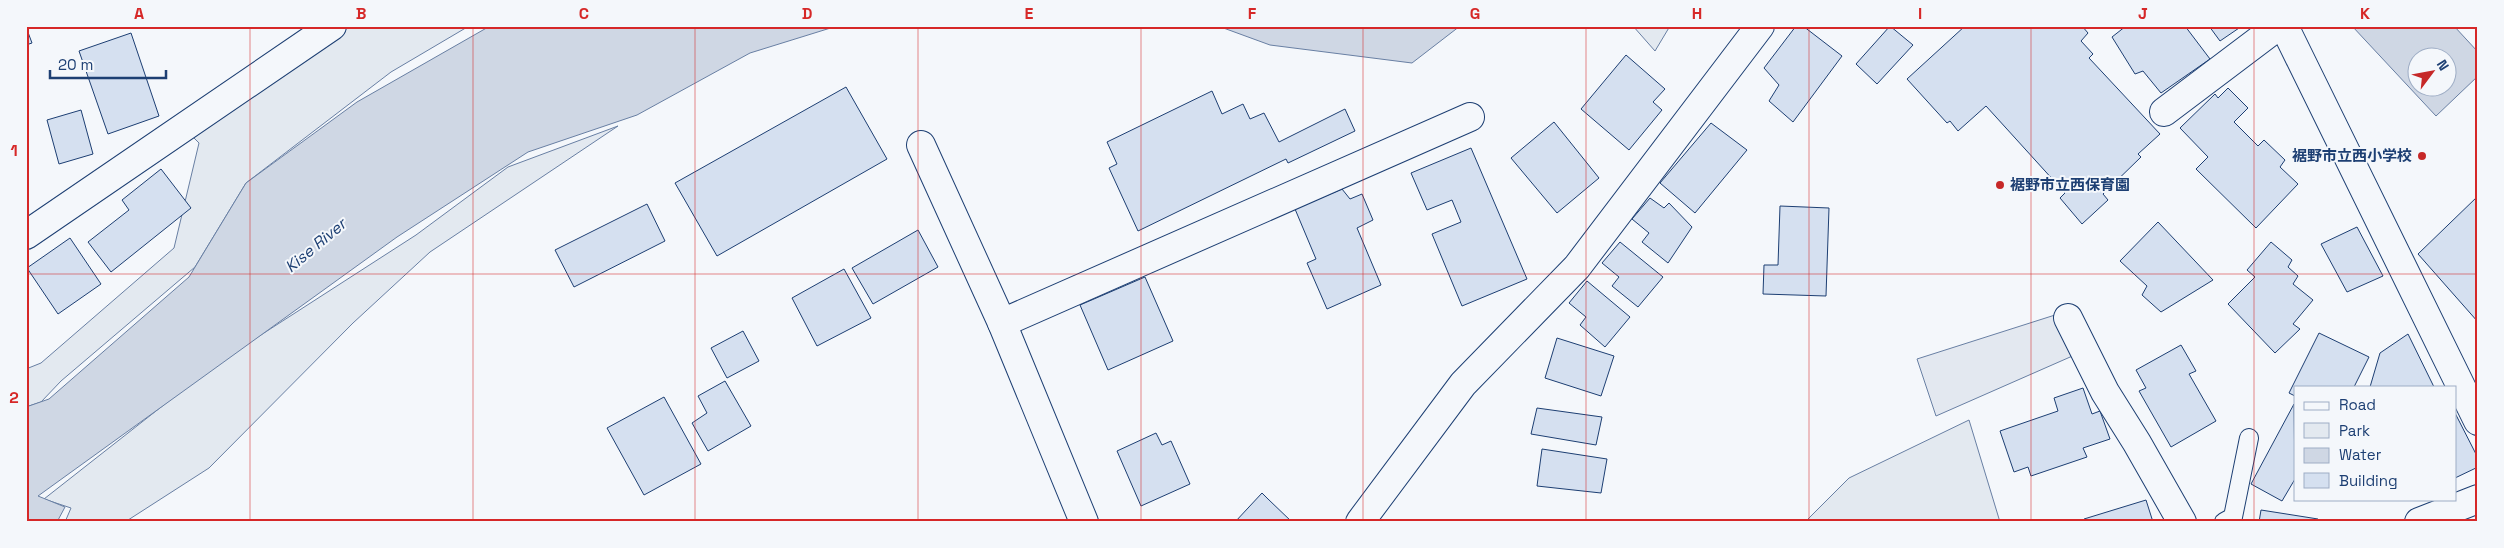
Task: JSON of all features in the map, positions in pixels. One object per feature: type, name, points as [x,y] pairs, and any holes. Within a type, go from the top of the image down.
[{"type":"street","points":[[26,235],[332,26]]},
{"type":"street","points":[[1360,522],[1463,384],[1577,267],[1760,26]]},
{"type":"street","points":[[2164,112],[2278,26]]},
{"type":"street","points":[[2284,26],[2478,421]]},
{"type":"street","points":[[1002,323],[1470,117]]},
{"type":"street","points":[[921,145],[1002,323],[1084,522]]},
{"type":"street","points":[[2068,318],[2105,392],[2138,443],[2182,522]]},
{"type":"street","points":[[2419,522],[2478,499]]},
{"type":"lane","points":[[2224,522],[2234,516],[2249,438]]},
{"type":"green space","points":[[350,26],[469,26],[391,72],[246,183],[195,267],[61,381],[41,402],[26,407],[26,369],[41,363],[174,248],[199,143],[191,135],[284,59]]},
{"type":"green space","points":[[1633,26],[1670,26],[1655,51]]},
{"type":"green space","points":[[618,126],[430,252],[353,323],[209,468],[125,522],[65,522],[71,508],[44,499],[184,389],[250,342],[416,235],[508,167]]},
{"type":"green space","points":[[1969,420],[2000,522],[1805,522],[1849,478]]},
{"type":"shaded area","points":[[2055,315],[2077,354],[1936,416],[1917,359]]},
{"type":"water","name":"Kise River","points":[[490,26],[837,26],[750,53],[637,115],[528,152],[397,237],[38,496],[65,507],[57,522],[26,522],[26,407],[49,399],[189,277],[246,183],[357,102]]},
{"type":"water","points":[[1218,26],[1460,26],[1412,63],[1270,45]]},
{"type":"water","points":[[2352,26],[2454,26],[2478,52],[2478,76],[2456,97],[2456,48],[2406,48],[2406,84]]},
{"type":"water","points":[[2419,98],[2455,98],[2436,116]]},
{"type":"building","points":[[1796,26],[1803,26],[1842,56],[1793,122],[1769,101],[1779,85],[1764,68]]},
{"type":"building","points":[[1890,26],[1913,45],[1877,84],[1856,64]]},
{"type":"building","name":"裾野市立西保育園","points":[[1965,26],[2082,26],[2088,33],[2081,41],[2093,54],[2089,58],[2160,134],[2138,154],[2141,157],[2103,194],[2108,200],[2082,224],[2060,198],[2065,193],[1986,106],[1958,131],[1950,121],[1947,123],[1907,79]]},
{"type":"building","points":[[2126,26],[2185,26],[2210,59],[2161,93],[2143,71],[2135,74],[2112,37]]},
{"type":"building","points":[[2209,26],[2242,26],[2220,41]]},
{"type":"building","points":[[26,27],[32,43],[26,45]]},
{"type":"building","points":[[131,33],[159,116],[108,134],[79,51]]},
{"type":"building","points":[[1626,55],[1665,89],[1653,102],[1662,110],[1629,150],[1581,109]]},
{"type":"building","points":[[846,87],[887,159],[717,256],[675,183]]},
{"type":"building","points":[[2228,88],[2248,108],[2234,122],[2258,146],[2264,140],[2285,160],[2280,167],[2298,184],[2256,228],[2196,169],[2208,157],[2180,128],[2215,94],[2218,98]]},
{"type":"building","points":[[1212,91],[1222,114],[1243,104],[1250,119],[1264,113],[1279,142],[1345,109],[1355,131],[1288,163],[1286,159],[1138,231],[1109,168],[1117,164],[1107,142]]},
{"type":"building","points":[[81,110],[93,154],[59,164],[47,120]]},
{"type":"building","points":[[1554,122],[1599,178],[1557,213],[1511,158]]},
{"type":"building","points":[[1711,123],[1747,150],[1695,213],[1660,183]]},
{"type":"building","points":[[1471,148],[1527,279],[1462,306],[1432,234],[1461,222],[1452,200],[1427,210],[1411,173]]},
{"type":"building","points":[[161,169],[191,208],[111,272],[88,242],[129,210],[122,200]]},
{"type":"building","points":[[1342,189],[1350,199],[1362,194],[1373,220],[1357,228],[1381,285],[1327,309],[1307,263],[1316,259],[1295,209]]},
{"type":"building","points":[[2478,196],[2478,322],[2418,254]]},
{"type":"building","points":[[1650,198],[1664,208],[1669,203],[1692,227],[1668,263],[1642,242],[1649,233],[1632,219]]},
{"type":"building","points":[[647,204],[665,241],[574,287],[555,250]]},
{"type":"building","points":[[1780,206],[1829,208],[1826,296],[1763,294],[1764,265],[1778,265]]},
{"type":"building","points":[[2158,222],[2213,280],[2161,312],[2142,295],[2147,286],[2120,261]]},
{"type":"building","points":[[2357,227],[2383,276],[2347,292],[2321,244]]},
{"type":"building","points":[[918,230],[938,267],[873,304],[852,268]]},
{"type":"building","points":[[70,238],[101,284],[58,314],[27,268]]},
{"type":"building","points":[[1620,242],[1663,277],[1638,307],[1612,286],[1619,277],[1602,263]]},
{"type":"building","points":[[2271,242],[2292,260],[2288,267],[2298,276],[2293,284],[2313,300],[2293,324],[2300,329],[2275,353],[2228,304],[2255,277],[2247,270]]},
{"type":"building","points":[[844,269],[871,318],[817,346],[792,298]]},
{"type":"building","points":[[1145,277],[1173,341],[1108,370],[1080,305]]},
{"type":"building","points":[[1587,281],[1630,317],[1605,347],[1580,325],[1586,317],[1569,303]]},
{"type":"building","points":[[743,331],[759,361],[727,378],[711,348]]},
{"type":"building","points":[[2319,333],[2369,357],[2354,386],[2294,386],[2294,396],[2289,393]]},
{"type":"building","points":[[2408,334],[2434,386],[2370,386],[2380,353]]},
{"type":"building","points":[[1557,338],[1614,356],[1601,396],[1545,378]]},
{"type":"building","points":[[2181,345],[2196,371],[2189,374],[2216,421],[2171,447],[2139,391],[2146,388],[2136,370]]},
{"type":"building","points":[[725,381],[751,426],[708,451],[692,423],[707,413],[698,396]]},
{"type":"building","points":[[2083,388],[2092,414],[2100,411],[2110,439],[2083,448],[2087,457],[2031,476],[2028,467],[2014,472],[2000,431],[2058,411],[2054,398]]},
{"type":"building","points":[[664,397],[701,464],[644,495],[607,428]]},
{"type":"building","points":[[2294,404],[2294,481],[2282,501],[2251,484]]},
{"type":"building","points":[[1537,408],[1602,417],[1596,445],[1531,434]]},
{"type":"building","points":[[2456,415],[2478,458],[2478,467],[2456,478]]},
{"type":"building","points":[[1156,433],[1162,445],[1171,441],[1190,484],[1141,506],[1117,451]]},
{"type":"building","points":[[1542,449],[1607,459],[1601,493],[1537,486]]},
{"type":"building","points":[[1262,493],[1268,499],[1292,522],[1235,522]]},
{"type":"building","points":[[2146,500],[2153,522],[2085,522],[2084,519]]},
{"type":"building","points":[[2261,510],[2318,519],[2317,522],[2259,522]]},
{"type":"place","name":"裾野市立西小学校","points":[[2422,156]]},
{"type":"place","name":"裾野市立西保育園","points":[[2000,185]]}]
